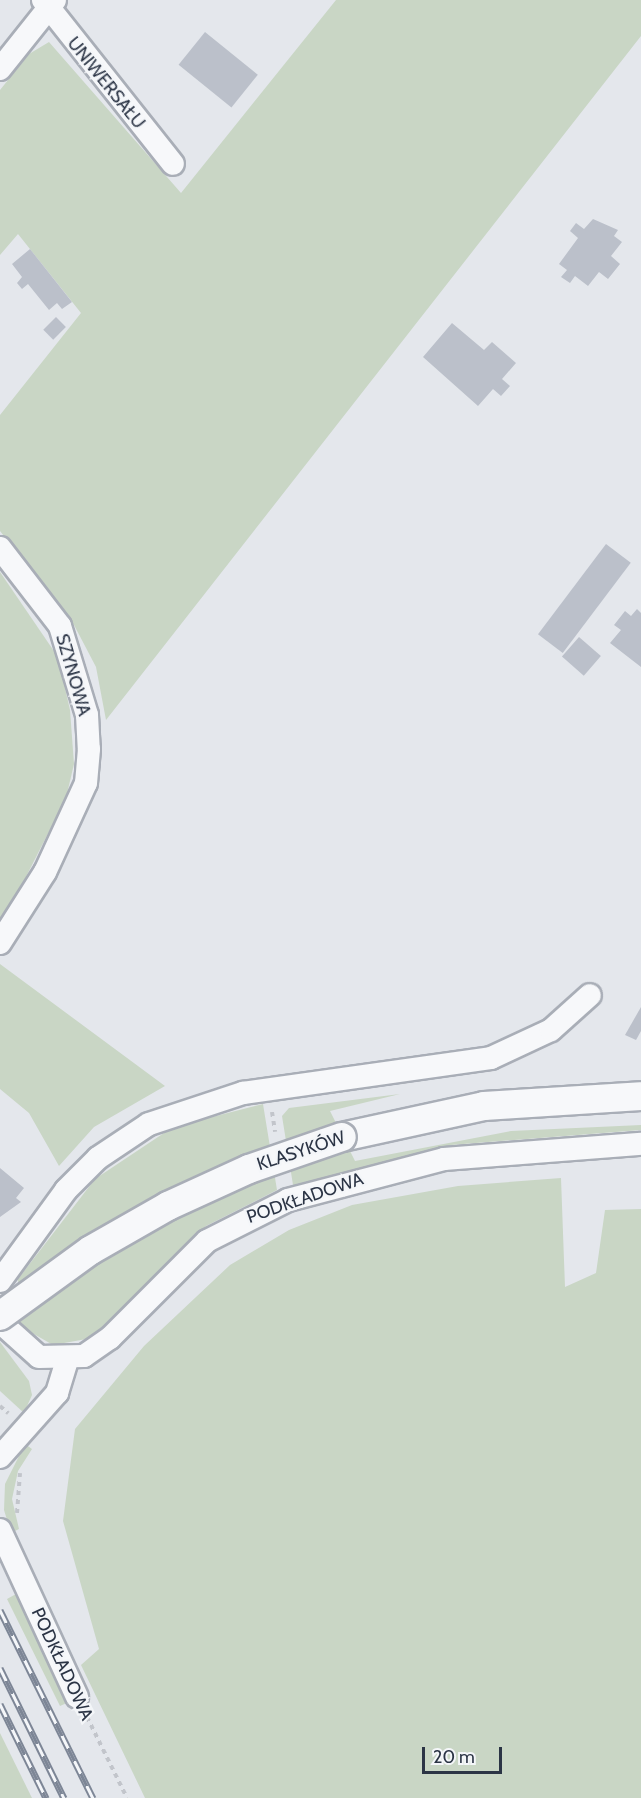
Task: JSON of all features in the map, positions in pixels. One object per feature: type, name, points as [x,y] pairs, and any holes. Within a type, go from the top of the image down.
[{"type":"street","points":[[0,69],[48,3]]},
{"type":"street","name":"UNIWERSAŁU","points":[[48,3],[173,164]]},
{"type":"street","name":"SZYNOWA","points":[[0,548],[60,626],[87,715],[88,749],[81,793],[45,872],[0,943]]},
{"type":"street","points":[[0,1281],[66,1190],[98,1158],[149,1124],[243,1093],[491,1058],[551,1030],[590,995]]},
{"type":"street","name":"KLASYKÓW","points":[[0,1316],[82,1256],[168,1206],[249,1169],[342,1137],[484,1106],[641,1096]]},
{"type":"street","name":"PODKŁADOWA","points":[[67,1360],[104,1344],[207,1241],[288,1200],[444,1159],[641,1144]]},
{"type":"street","points":[[0,1322],[25,1349],[67,1360],[57,1393],[0,1457]]},
{"type":"street","name":"PODKŁADOWA","points":[[9,1525],[77,1697]]},
{"type":"path","points":[[9,1525],[15,1490],[24,1465]]},
{"type":"path","name":"PODKŁADOWA","points":[[77,1697],[127,1798]]},
{"type":"green space","points":[[336,0],[641,0],[641,36],[106,720],[96,667],[74,625],[0,531],[0,415],[81,313],[18,234],[0,255],[0,90],[29,54],[49,42],[181,193]]},
{"type":"green space","points":[[0,572],[58,657],[70,710],[74,764],[66,798],[0,928]]},
{"type":"green space","points":[[0,964],[165,1086],[94,1127],[59,1166],[29,1113],[0,1089]]},
{"type":"green space","points":[[400,1094],[330,1111],[355,1161],[511,1131],[641,1125],[641,1130],[451,1145],[293,1185],[282,1116],[289,1108]]},
{"type":"green space","points":[[263,1104],[277,1190],[206,1226],[92,1338],[53,1345],[20,1326],[18,1279],[95,1179],[173,1127]]},
{"type":"green space","points":[[561,1178],[565,1287],[596,1273],[605,1210],[641,1209],[641,1798],[145,1798],[81,1665],[99,1649],[63,1521],[75,1429],[144,1346],[230,1265],[289,1230],[352,1205],[458,1186]]},
{"type":"green space","points":[[0,1342],[29,1381],[32,1395],[24,1413],[0,1391]]},
{"type":"green space","points":[[25,1444],[32,1449],[18,1471],[12,1499],[19,1529],[11,1533],[4,1510],[5,1484]]},
{"type":"green space","points":[[0,1551],[69,1702],[60,1706],[7,1599],[16,1594]]},
{"type":"green space","points":[[0,1733],[32,1798],[0,1798]]},
{"type":"building","points":[[205,32],[258,75],[231,107],[179,65]]},
{"type":"building","points":[[593,219],[618,230],[614,236],[622,242],[611,256],[620,264],[608,279],[599,272],[588,286],[575,276],[570,283],[561,277],[567,270],[559,264],[578,238],[570,231],[576,223],[584,229]]},
{"type":"building","points":[[30,249],[72,302],[62,309],[57,303],[49,310],[28,284],[22,289],[17,283],[22,277],[12,264]]},
{"type":"building","points":[[56,317],[66,327],[53,340],[43,330]]},
{"type":"building","points":[[452,323],[484,350],[492,342],[516,363],[502,379],[510,386],[501,396],[493,389],[478,406],[423,357]]},
{"type":"building","points":[[606,544],[631,563],[563,653],[538,634]]},
{"type":"building","points":[[637,609],[641,613],[641,667],[610,643],[621,630],[614,625],[625,611],[631,616]]},
{"type":"building","points":[[579,637],[601,656],[584,676],[562,657]]},
{"type":"building","points":[[641,1007],[641,1031],[636,1040],[625,1035]]},
{"type":"building","points":[[0,1168],[24,1188],[16,1198],[21,1202],[0,1217]]},
{"type":"railway","points":[[0,1610],[93,1798]]},
{"type":"railway","points":[[0,1668],[64,1798]]},
{"type":"railway","points":[[0,1704],[46,1798]]}]
